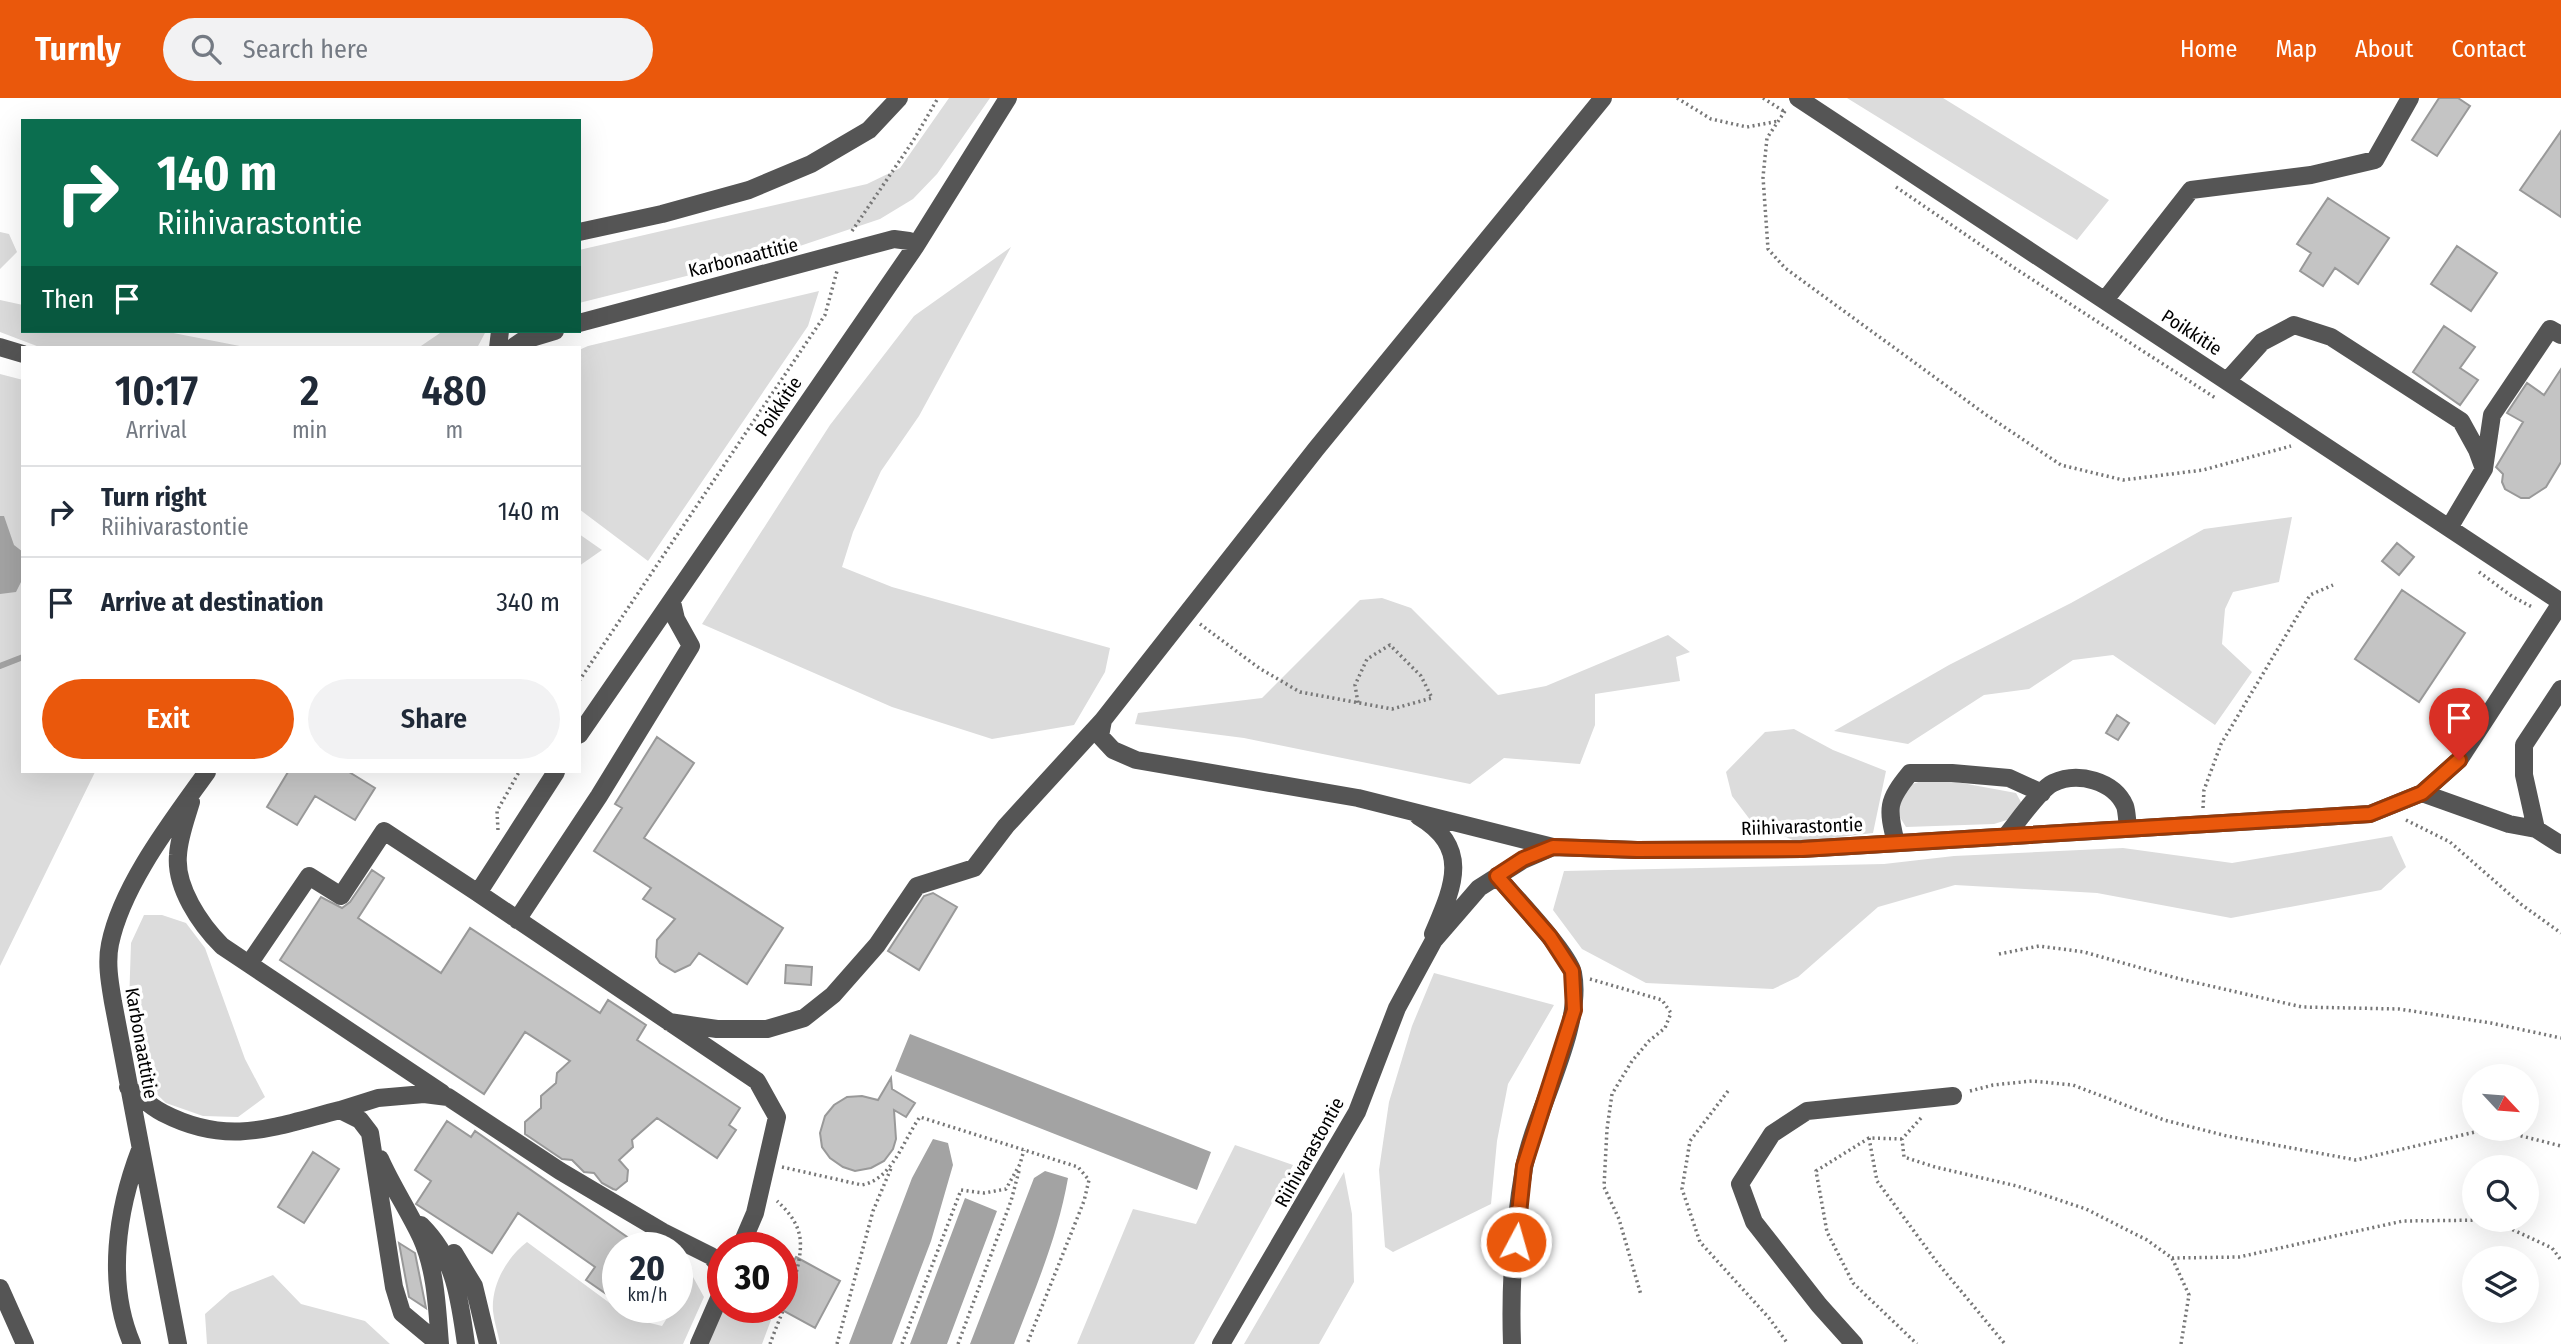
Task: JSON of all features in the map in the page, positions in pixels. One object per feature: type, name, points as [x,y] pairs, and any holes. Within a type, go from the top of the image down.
[{"type":"street","points":[[581,232],[662,214],[749,190],[811,164],[869,130],[899,98]]},
{"type":"street","name":"Poikkitie","points":[[581,732],[915,247],[1009,98]]},
{"type":"street","points":[[669,1022],[717,1029],[767,1028],[804,1018],[833,995],[877,945],[918,886],[974,868],[1006,826],[1103,720],[1324,439],[1602,98]]},
{"type":"street","points":[[2105,300],[2191,190],[2311,175],[2375,160],[2410,98]]},
{"type":"street","name":"Poikkitie","points":[[1793,102],[2105,300],[2561,603]]},
{"type":"street","name":"Karbonaattitie","points":[[581,322],[894,239],[909,241],[915,247]]},
{"type":"street","points":[[2227,381],[2262,342],[2294,325],[2331,337],[2461,421],[2484,469]]},
{"type":"street","points":[[2449,528],[2484,469],[2492,415],[2550,329],[2561,335]]},
{"type":"street","points":[[515,346],[548,333]]},
{"type":"street","points":[[0,347],[21,353]]},
{"type":"street","points":[[517,920],[599,796],[691,646],[676,619],[671,603]]},
{"type":"street","name":"Riihivarastontie","points":[[1221,1344],[1357,1112],[1397,1007],[1434,940],[1479,888],[1523,859],[1553,847],[1637,850],[1802,849],[2370,814],[2422,793],[2459,760],[2561,603]]},
{"type":"street","points":[[2536,829],[2524,775],[2524,745],[2561,689]]},
{"type":"street","points":[[1103,720],[1100,737],[1113,750],[1136,760],[1358,797],[1553,847]]},
{"type":"street","name":"Karbonaattitie","points":[[178,1344],[111,992],[109,946],[121,906],[164,834],[205,773]]},
{"type":"street","points":[[478,893],[555,773]]},
{"type":"street","points":[[1895,843],[1890,803],[1910,773],[1952,773],[2009,778],[2042,793]]},
{"type":"street","points":[[2006,836],[2052,783],[2070,778],[2089,778],[2113,790],[2125,807],[2128,828]]},
{"type":"street","points":[[194,790],[177,857],[184,888],[193,910],[207,931],[222,946],[448,1097],[595,1191],[663,1233],[707,1254]]},
{"type":"street","points":[[2422,793],[2509,824],[2536,829],[2561,845]]},
{"type":"street","points":[[1405,809],[1431,823],[1450,844],[1454,873],[1442,914],[1420,966]]},
{"type":"street","points":[[249,964],[309,876],[341,897],[384,831],[757,1081],[778,1117],[755,1213],[747,1232]]},
{"type":"street","points":[[1497,876],[1550,937],[1572,971],[1574,1010],[1524,1166],[1510,1293],[1512,1344]]},
{"type":"street","points":[[128,1087],[160,1112],[191,1125],[237,1133],[265,1129],[378,1098],[424,1094],[448,1097]]},
{"type":"street","points":[[1854,1344],[1819,1305],[1754,1222],[1740,1184],[1772,1134],[1807,1111],[1953,1096]]},
{"type":"street","points":[[340,1110],[360,1120],[370,1133],[388,1178],[421,1238],[433,1272],[439,1344]]},
{"type":"street","points":[[370,1133],[394,1287],[402,1313],[439,1344]]},
{"type":"street","points":[[132,1344],[125,1329],[116,1290],[120,1228],[128,1179],[140,1148]]},
{"type":"street","points":[[404,1207],[453,1251],[474,1286],[488,1344]]},
{"type":"street","points":[[430,1233],[449,1261],[458,1289],[466,1344]]},
{"type":"street","points":[[0,1288],[25,1344]]},
{"type":"street","points":[[699,1344],[708,1323]]},
{"type":"path","points":[[581,678],[825,315],[831,286],[855,225],[913,141],[938,98]]},
{"type":"path","points":[[1677,98],[1711,119],[1747,127],[1779,121]]},
{"type":"path","points":[[1793,102],[1768,138],[1763,177],[1768,249],[1796,276],[1985,414],[2060,465],[2123,480],[2203,470],[2317,440]]},
{"type":"path","points":[[2202,824],[2204,790],[2221,744],[2310,595],[2333,585]]},
{"type":"path","points":[[1187,614],[1259,668],[1300,692],[1358,703],[1392,709],[1432,698],[1420,676],[1390,645],[1367,659],[1355,685],[1358,703]]},
{"type":"path","points":[[512,840],[497,829],[497,811],[518,773]]},
{"type":"path","points":[[2404,819],[2450,842],[2522,905],[2561,933]]},
{"type":"path","points":[[1999,954],[2039,946],[2084,952],[2180,979],[2302,1007],[2399,1009],[2491,1023],[2561,1038]]},
{"type":"path","points":[[1572,971],[1597,982],[1662,1000],[1671,1013],[1665,1028],[1649,1041],[1632,1061],[1612,1094],[1607,1129],[1604,1187],[1619,1219],[1641,1295]]},
{"type":"path","points":[[1953,1096],[1993,1084],[2032,1081],[2073,1085],[2164,1120],[2227,1136],[2356,1160],[2462,1135]]},
{"type":"path","points":[[1728,1091],[1690,1141],[1682,1189],[1700,1241],[1769,1318],[1788,1344]]},
{"type":"path","points":[[1927,1114],[1918,1120],[1902,1139],[1904,1157],[1935,1167],[2017,1185],[2085,1209],[2147,1240],[2172,1258],[2189,1295],[2181,1344]]},
{"type":"path","points":[[837,1344],[873,1211],[909,1132],[920,1117],[1078,1167],[1089,1180],[1084,1201],[1027,1344]]},
{"type":"path","points":[[1902,1139],[1869,1138],[1816,1171],[1827,1232],[1853,1283],[1917,1344]]},
{"type":"path","points":[[1869,1138],[1877,1181],[1936,1261],[2005,1344]]},
{"type":"path","points":[[2539,1140],[2561,1146]]},
{"type":"path","points":[[958,1344],[1012,1201],[1024,1149]]},
{"type":"path","points":[[766,1164],[862,1185],[874,1183],[895,1161]]},
{"type":"path","points":[[902,1344],[961,1190],[984,1193],[1006,1189],[1020,1164]]},
{"type":"path","points":[[761,1185],[791,1214],[800,1237],[798,1263],[770,1344]]},
{"type":"path","points":[[2172,1258],[2239,1257],[2403,1221],[2492,1220],[2552,1248],[2561,1260]]},
{"type":"shaded area","points":[[949,98],[990,98],[937,174],[913,199],[880,219],[782,252],[581,302],[581,250],[867,184],[900,168]]},
{"type":"shaded area","points":[[1847,98],[1943,98],[2109,200],[2077,240]]},
{"type":"shaded area","points":[[0,232],[9,234],[17,252],[0,269]]},
{"type":"shaded area","points":[[1011,247],[919,416],[881,471],[853,532],[842,567],[892,587],[1110,648],[1105,672],[1074,725],[992,739],[892,707],[702,624],[830,425],[914,316]]},
{"type":"shaded area","points":[[819,291],[808,326],[648,561],[581,511],[581,349]]},
{"type":"shaded area","points":[[0,300],[21,305],[21,333],[173,333],[240,346],[37,346],[0,332]]},
{"type":"shaded area","points":[[440,333],[485,333],[478,346],[421,346]]},
{"type":"shaded area","points":[[0,374],[21,379],[21,773],[95,773],[0,966]]},
{"type":"shaded area","points":[[0,516],[4,516],[14,545],[21,550],[21,582],[16,592],[0,594]]},
{"type":"shaded area","points":[[2292,517],[2279,582],[2233,592],[2225,609],[2222,644],[2252,672],[2215,725],[2113,655],[2073,660],[2029,689],[1984,695],[1908,744],[1834,731],[1949,665],[2071,603],[2204,529]]},
{"type":"shaded area","points":[[581,535],[602,550],[581,565]]},
{"type":"shaded area","points":[[1382,598],[1411,608],[1498,695],[1546,686],[1668,635],[1690,652],[1676,657],[1680,681],[1595,694],[1595,725],[1580,764],[1504,758],[1470,784],[1244,738],[1135,724],[1138,713],[1262,698],[1360,600]]},
{"type":"shaded area","points":[[1794,729],[1833,750],[1886,771],[1873,833],[1797,842],[1751,821],[1732,796],[1726,772],[1765,732]]},
{"type":"shaded area","points":[[1925,780],[1951,781],[2016,793],[2021,802],[2010,819],[1994,824],[1906,827],[1896,811],[1909,785]]},
{"type":"shaded area","points":[[2392,836],[2406,867],[2381,890],[2231,918],[2097,893],[1955,885],[1878,907],[1798,977],[1773,989],[1646,983],[1582,949],[1553,910],[1564,871],[1884,864],[1954,856],[2123,848],[2232,863]]},
{"type":"shaded area","points":[[144,915],[162,915],[186,923],[205,948],[245,1059],[265,1097],[238,1117],[203,1116],[166,1103],[142,1080],[129,1003],[131,943]]},
{"type":"shaded area","points":[[1434,973],[1554,1005],[1508,1084],[1497,1141],[1491,1204],[1393,1252],[1385,1247],[1379,1170],[1389,1102],[1412,1026]]},
{"type":"shaded area","points":[[910,1034],[1211,1152],[1197,1190],[895,1071]]},
{"type":"shaded area","points":[[933,1139],[948,1143],[953,1165],[931,1241],[892,1344],[849,1344],[912,1178]]},
{"type":"shaded area","points":[[1235,1145],[1293,1165],[1194,1344],[1077,1344],[1133,1209],[1196,1224]]},
{"type":"shaded area","points":[[1045,1171],[1068,1178],[1052,1242],[1014,1344],[970,1344],[1034,1178]]},
{"type":"shaded area","points":[[1344,1172],[1352,1214],[1354,1282],[1319,1344],[1244,1344]]},
{"type":"shaded area","points":[[965,1198],[997,1211],[947,1344],[910,1344]]},
{"type":"shaded area","points":[[527,1242],[602,1297],[602,1323],[650,1323],[662,1326],[664,1323],[692,1323],[683,1344],[500,1344],[493,1311],[495,1291],[502,1272]]},
{"type":"shaded area","points":[[273,1275],[301,1304],[365,1321],[390,1344],[207,1344],[205,1314],[230,1292]]},
{"type":"shaded area","points":[[693,1277],[704,1297],[693,1322]]},
{"type":"shaded area","points":[[717,1323],[770,1323],[762,1344],[708,1344]]},
{"type":"building","points":[[2439,98],[2458,98],[2470,106],[2437,156],[2412,140]]},
{"type":"building","points":[[2561,131],[2561,217],[2520,190]]},
{"type":"building","points":[[2328,198],[2389,238],[2358,284],[2335,268],[2323,286],[2300,271],[2311,253],[2297,244]]},
{"type":"building","points":[[2457,246],[2497,273],[2471,311],[2431,284]]},
{"type":"building","points":[[2444,326],[2475,347],[2460,368],[2478,380],[2460,405],[2413,372]]},
{"type":"building","points":[[2561,369],[2561,462],[2546,487],[2529,498],[2521,498],[2505,489],[2503,474],[2496,467],[2523,422],[2507,413],[2527,383],[2544,395]]},
{"type":"building","points":[[2397,543],[2414,557],[2399,575],[2382,561]]},
{"type":"building","points":[[2402,590],[2465,633],[2419,702],[2355,659]]},
{"type":"building","points":[[2117,715],[2129,723],[2118,740],[2106,733]]},
{"type":"building","points":[[657,737],[694,763],[644,838],[783,928],[747,984],[699,953],[690,965],[675,972],[660,963],[656,957],[657,940],[675,919],[643,899],[651,888],[594,851],[622,808],[615,804]]},
{"type":"building","points":[[287,773],[351,773],[375,788],[355,820],[315,796],[297,825],[267,807]]},
{"type":"building","points":[[372,870],[384,878],[358,918],[441,973],[470,928],[600,1013],[608,1000],[646,1025],[637,1040],[740,1108],[729,1125],[736,1130],[717,1158],[657,1118],[632,1140],[633,1147],[619,1160],[628,1170],[627,1181],[616,1190],[613,1189],[602,1183],[594,1173],[584,1172],[572,1160],[562,1159],[525,1134],[525,1122],[541,1108],[541,1096],[556,1083],[557,1073],[570,1061],[525,1032],[484,1094],[280,960],[321,897],[342,908],[350,902]]},
{"type":"building","points":[[933,893],[957,907],[919,970],[888,951],[924,896]]},
{"type":"building","points":[[786,965],[812,967],[811,985],[785,983]]},
{"type":"building","points":[[891,1078],[892,1089],[915,1103],[906,1117],[894,1110],[896,1139],[893,1149],[884,1161],[871,1168],[855,1171],[843,1167],[830,1158],[822,1147],[820,1133],[825,1116],[834,1105],[847,1097],[862,1096],[878,1100]]},
{"type":"building","points":[[447,1121],[471,1137],[475,1131],[620,1232],[602,1232],[602,1291],[586,1280],[595,1267],[518,1213],[492,1253],[416,1204],[431,1181],[415,1170]]},
{"type":"building","points":[[313,1152],[339,1169],[304,1223],[278,1207]]},
{"type":"building","points":[[399,1243],[415,1253],[426,1308],[409,1297]]},
{"type":"building","points":[[798,1258],[840,1281],[815,1328],[798,1319]]},
{"type":"waterway","points":[[0,666],[21,658]]},
{"type":"route","points":[[1516,1242],[1524,1166],[1574,1010],[1572,971],[1550,937],[1497,876],[1523,859],[1553,847],[1637,850],[1802,849],[2370,814],[2422,793],[2459,760]]}]
